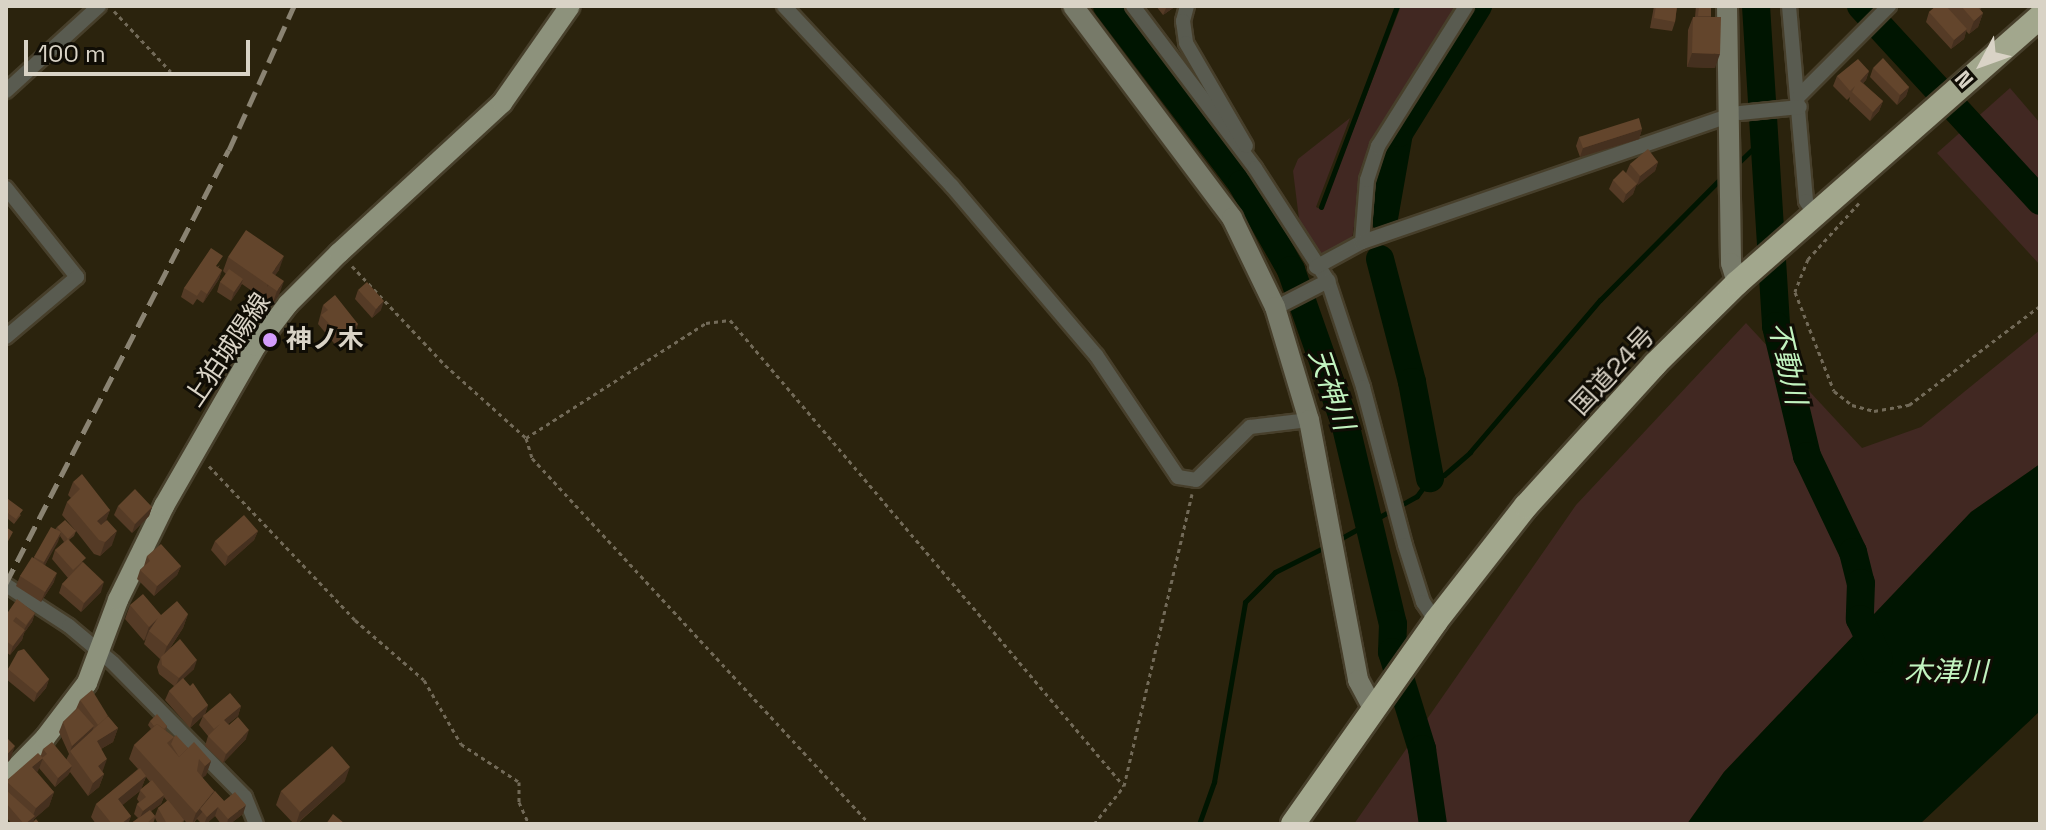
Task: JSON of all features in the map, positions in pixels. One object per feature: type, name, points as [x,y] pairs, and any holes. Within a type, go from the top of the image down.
[{"type":"highway","name":"国道24号","points":[[1293,824],[1436,621],[1526,506],[1741,280],[2040,17]]},
{"type":"main road","name":"上狛城陽線","points":[[6,778],[45,738],[87,683],[118,600],[193,451],[256,346],[339,253],[502,103],[570,6]]},
{"type":"street","points":[[6,91],[99,6]]},
{"type":"street","points":[[784,6],[952,186],[1096,355],[1178,477],[1196,480],[1250,427],[1309,420]]},
{"type":"street","points":[[1073,6],[1232,218],[1279,306],[1309,420],[1358,680],[1373,708]]},
{"type":"street","points":[[1133,6],[1255,168]]},
{"type":"street","points":[[1187,6],[1186,43],[1255,168],[1325,283],[1363,387],[1423,602],[1436,621]]},
{"type":"street","points":[[1362,242],[1367,180],[1378,146],[1466,6]]},
{"type":"street","points":[[1727,6],[1735,114],[1731,263],[1741,280]]},
{"type":"street","points":[[1789,6],[1808,221]]},
{"type":"street","points":[[1316,267],[1362,242],[1735,114],[1796,103],[1888,6]]},
{"type":"street","points":[[6,188],[77,277],[6,337]]},
{"type":"street","points":[[1279,306],[1325,283]]},
{"type":"street","points":[[6,585],[100,652],[245,797],[256,824]]},
{"type":"path","points":[[109,6],[171,72]]},
{"type":"path","points":[[1867,192],[1808,259],[1795,292],[1834,391],[1852,405],[1874,411],[1909,405],[2040,306]]},
{"type":"path","points":[[339,253],[445,365],[526,438],[532,458],[870,824]]},
{"type":"path","points":[[526,438],[706,323],[730,320],[1124,786]]},
{"type":"path","points":[[193,451],[355,620],[424,680],[461,744],[519,782],[519,802],[529,824]]},
{"type":"path","points":[[1094,824],[1124,786],[1196,480]]},
{"type":"shaded area","points":[[1401,6],[1458,6],[1377,130],[1363,169],[1352,239],[1322,254],[1314,251],[1300,227],[1293,171],[1298,159],[1350,118],[1316,207],[1322,210]]},
{"type":"shaded area","points":[[2010,88],[2040,123],[2040,265],[1937,153]]},
{"type":"shaded area","points":[[1746,323],[1862,448],[1921,427],[2040,330],[2040,464],[1971,512],[1724,772],[1687,824],[1354,824],[1576,505]]},
{"type":"water","name":"木津川","points":[[2040,464],[2040,711],[1920,824],[1687,824],[1724,772],[1971,512]]},
{"type":"building","points":[[1656,6],[1677,6],[1675,22],[1654,18]]},
{"type":"building","points":[[1699,6],[1711,6],[1711,16],[1698,16]]},
{"type":"building","points":[[1936,6],[1946,6],[1967,29],[1954,40],[1929,12]]},
{"type":"building","points":[[1961,6],[1977,6],[1983,13],[1974,21]]},
{"type":"building","points":[[1693,17],[1721,17],[1720,54],[1692,53]]},
{"type":"building","points":[[1883,58],[1909,87],[1900,95],[1873,68]]},
{"type":"building","points":[[1858,59],[1869,71],[1860,81],[1883,101],[1873,112],[1852,92],[1855,86],[1850,91],[1837,76]]},
{"type":"building","points":[[1639,118],[1642,129],[1583,148],[1579,137]]},
{"type":"building","points":[[1648,149],[1658,162],[1640,176],[1630,164]]},
{"type":"building","points":[[1623,170],[1637,184],[1626,194],[1613,180]]},
{"type":"building","points":[[246,230],[284,256],[272,273],[284,281],[277,291],[228,257]]},
{"type":"building","points":[[211,248],[223,256],[216,266],[222,270],[207,294],[201,290],[197,296],[184,288]]},
{"type":"building","points":[[229,269],[243,279],[234,292],[220,282]]},
{"type":"building","points":[[367,282],[384,301],[376,309],[358,290]]},
{"type":"building","points":[[335,295],[358,324],[342,338],[321,315],[328,310],[323,305]]},
{"type":"building","points":[[82,474],[110,510],[97,521],[101,525],[107,520],[117,531],[105,542],[99,540],[67,502],[80,489],[73,482]]},
{"type":"building","points":[[135,489],[152,507],[135,524],[118,506]]},
{"type":"building","points":[[8,499],[23,510],[16,519],[6,508]]},
{"type":"building","points":[[244,515],[258,531],[228,556],[215,541]]},
{"type":"building","points":[[65,520],[76,531],[68,539],[57,527]]},
{"type":"building","points":[[6,527],[13,532],[6,545]]},
{"type":"building","points":[[51,527],[61,532],[44,562],[34,557]]},
{"type":"building","points":[[68,539],[86,558],[73,570],[55,550]]},
{"type":"building","points":[[161,544],[181,566],[157,586],[140,570],[150,561],[147,556]]},
{"type":"building","points":[[32,557],[57,573],[45,592],[20,576]]},
{"type":"building","points":[[83,562],[104,582],[84,603],[62,584]]},
{"type":"building","points":[[143,594],[161,615],[177,601],[188,614],[167,646],[149,631],[158,618],[149,627],[130,605]]},
{"type":"building","points":[[17,599],[35,613],[26,625],[16,617],[13,621],[25,630],[13,646],[6,641],[6,615]]},
{"type":"building","points":[[180,639],[197,660],[179,678],[162,665],[161,657]]},
{"type":"building","points":[[24,649],[49,679],[37,693],[8,669],[18,651]]},
{"type":"building","points":[[183,678],[190,686],[193,683],[208,705],[193,718],[169,691]]},
{"type":"building","points":[[92,690],[108,716],[98,725],[80,700]]},
{"type":"building","points":[[230,693],[241,706],[224,720],[229,725],[238,717],[249,730],[226,754],[208,736],[220,724],[214,729],[203,716]]},
{"type":"building","points":[[78,708],[94,726],[72,746],[63,722]]},
{"type":"building","points":[[157,714],[167,726],[164,729],[150,721]]},
{"type":"building","points":[[108,716],[118,728],[97,741],[107,759],[98,766],[104,774],[93,783],[70,751]]},
{"type":"building","points":[[157,724],[174,737],[167,743],[179,757],[194,742],[211,761],[205,766],[199,759],[197,771],[214,791],[196,813],[134,745]]},
{"type":"building","points":[[176,735],[188,748],[179,757],[171,744]]},
{"type":"building","points":[[6,737],[15,746],[6,756]]},
{"type":"building","points":[[52,742],[72,766],[58,778],[42,758],[47,754],[43,749]]},
{"type":"building","points":[[332,746],[350,767],[300,812],[281,791]]},
{"type":"building","points":[[38,753],[43,758],[32,767],[54,792],[36,808],[6,781]]},
{"type":"building","points":[[140,768],[146,776],[118,799],[131,816],[121,824],[112,824],[96,804]]},
{"type":"building","points":[[152,780],[164,795],[143,811],[137,804],[146,797],[140,790]]},
{"type":"building","points":[[6,790],[35,816],[25,824],[6,803]]},
{"type":"building","points":[[215,791],[224,801],[235,792],[246,805],[228,819],[218,807],[207,817],[200,809]]},
{"type":"building","points":[[168,800],[184,820],[179,824],[167,824],[158,808]]},
{"type":"building","points":[[150,810],[155,816],[146,824],[130,824]]},
{"type":"building","points":[[333,814],[344,823],[344,824],[326,824]]},
{"type":"waterway","name":"天神川","points":[[1107,6],[1242,184],[1291,270],[1345,423],[1393,624],[1392,652],[1422,749],[1433,824]]},
{"type":"waterway","points":[[1321,207],[1397,6]]},
{"type":"waterway","points":[[1384,218],[1399,133],[1478,6]]},
{"type":"waterway","name":"不動川","points":[[1756,6],[1776,326],[1807,456],[1853,552],[1861,583],[1860,619],[1879,659]]},
{"type":"waterway","points":[[1861,6],[2040,201]]},
{"type":"waterway","points":[[1735,166],[1765,137]]},
{"type":"waterway","points":[[1338,540],[1417,496],[1430,478],[1444,475],[1470,452],[1600,300],[1724,175]]},
{"type":"waterway","points":[[1380,259],[1412,382],[1430,478]]},
{"type":"waterway","name":"天神川","points":[[1291,270],[1292,263]]},
{"type":"waterway","points":[[1199,824],[1214,782],[1245,602],[1275,572],[1329,545]]},
{"type":"railway","points":[[6,583],[229,150],[294,6]]},
{"type":"place","name":"神ノ木","points":[[270,340]]}]
